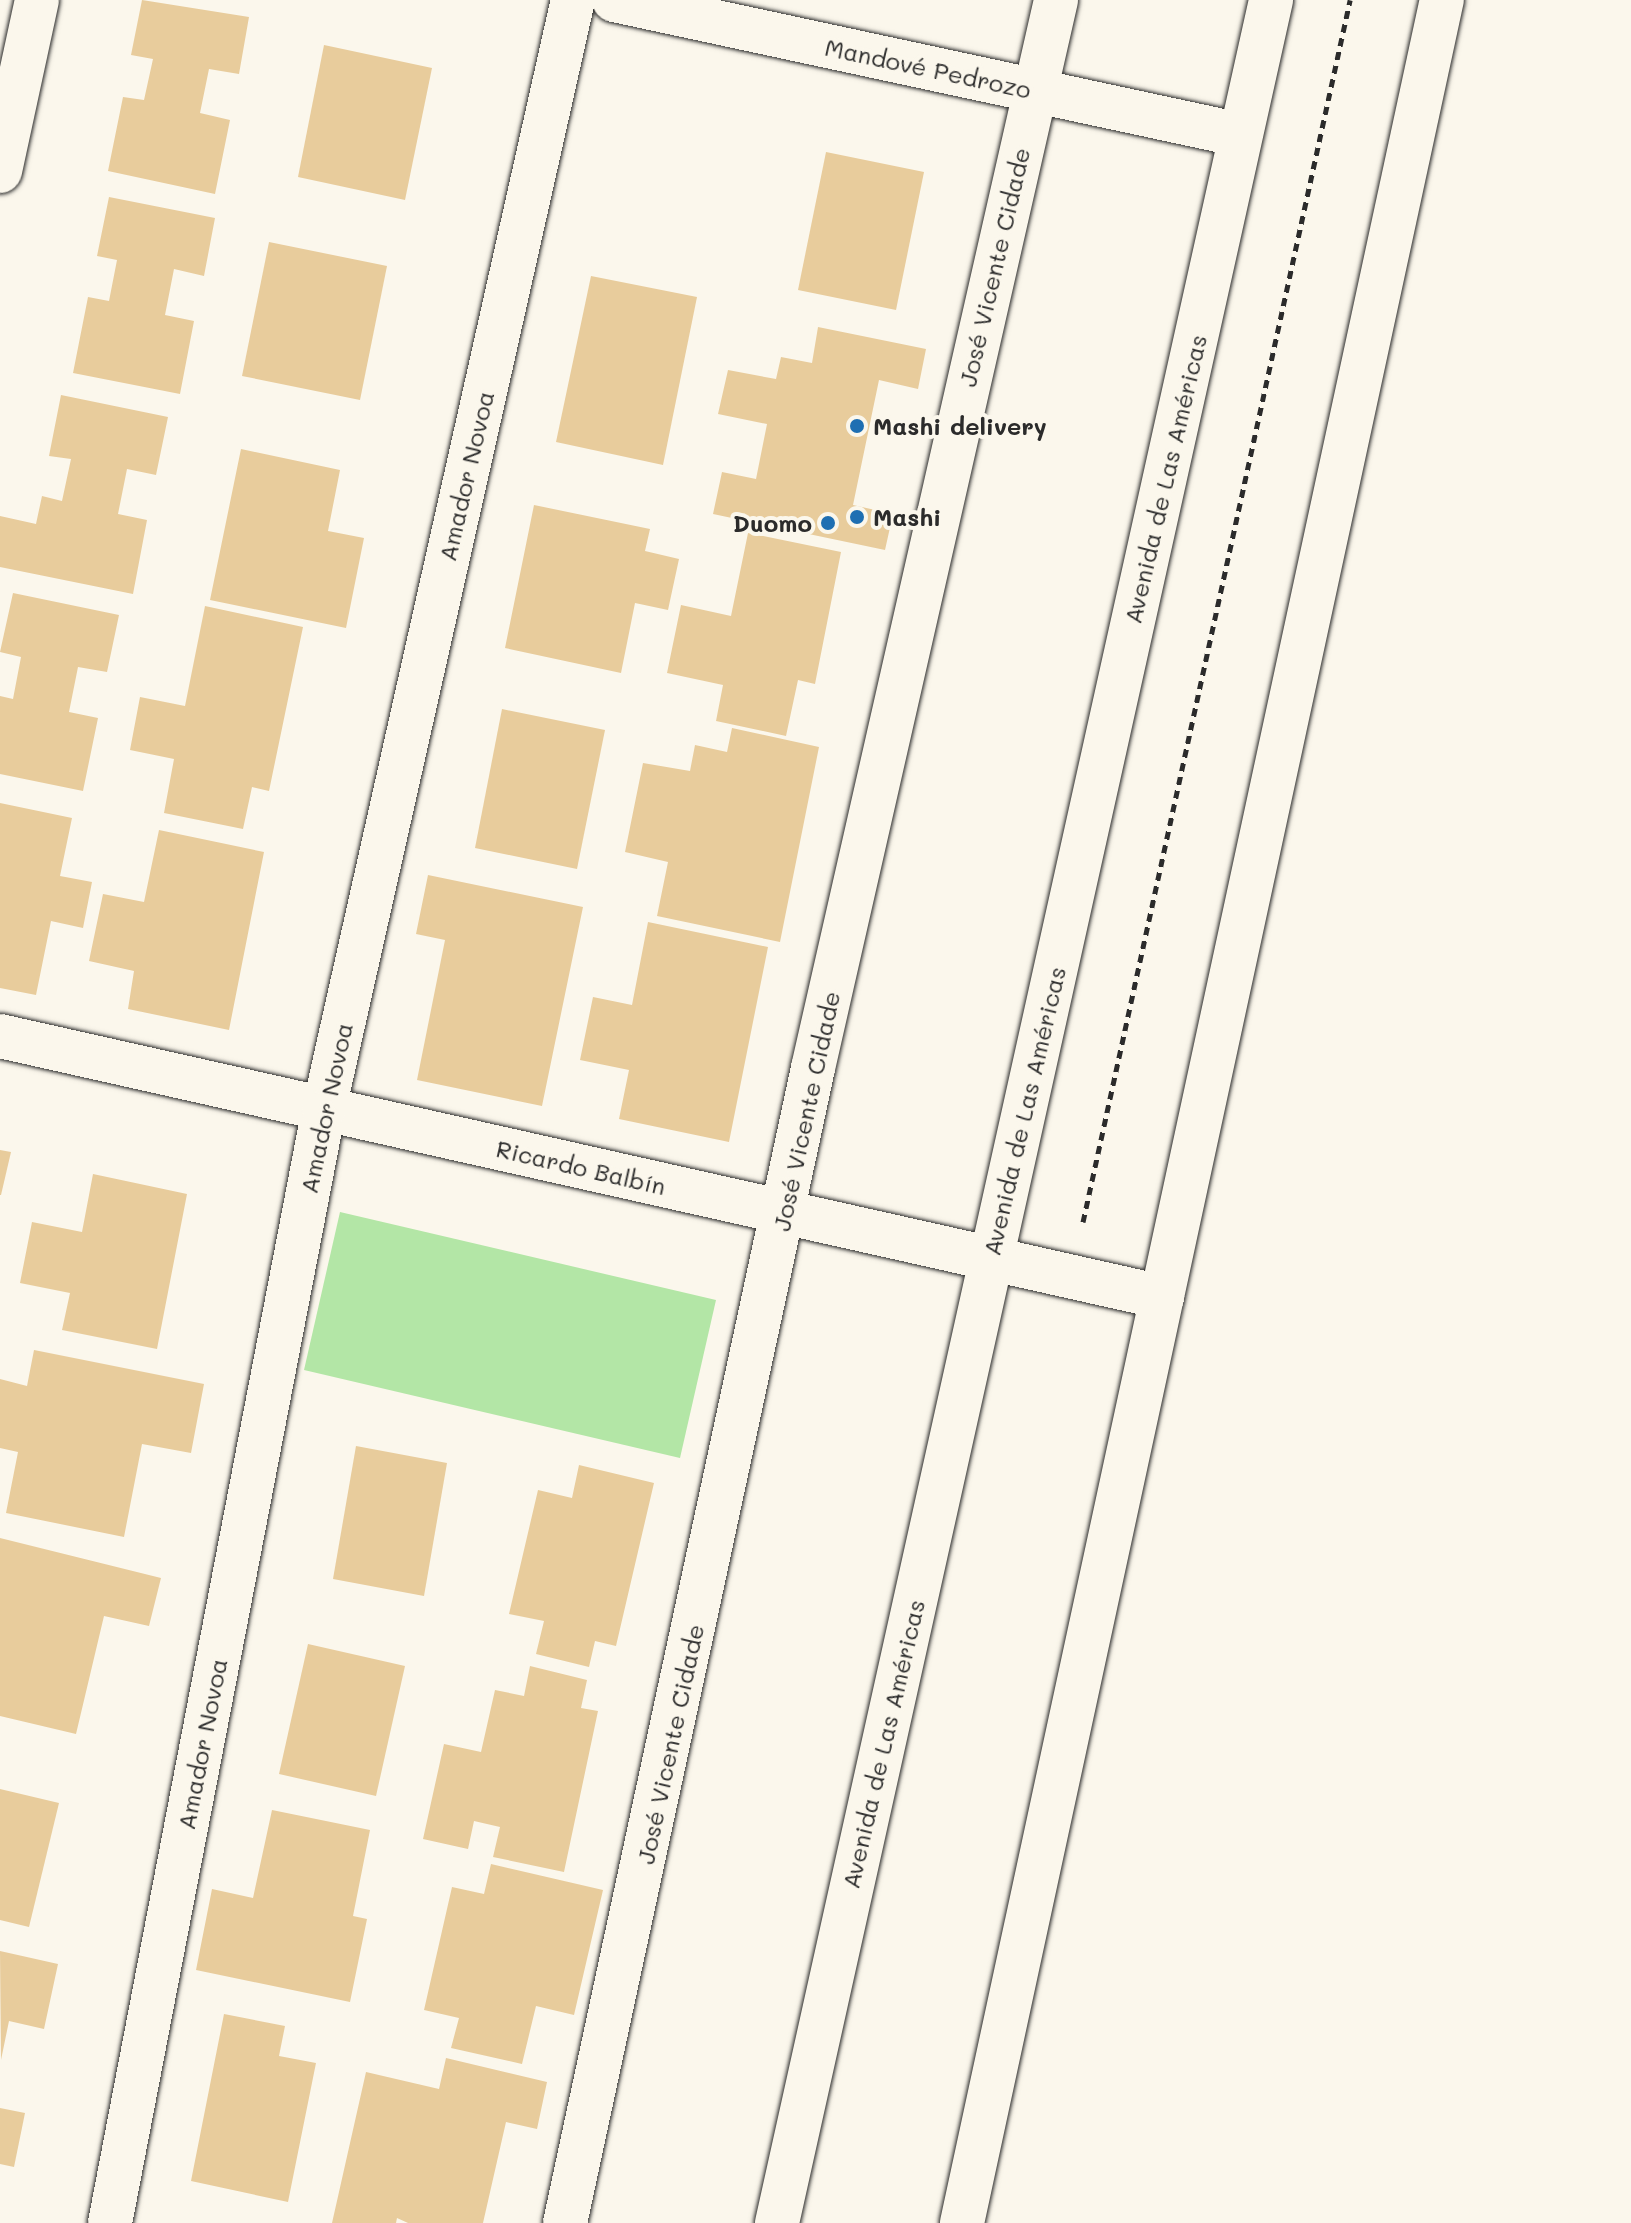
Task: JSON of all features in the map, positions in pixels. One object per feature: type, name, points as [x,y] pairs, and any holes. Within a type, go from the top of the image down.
[{"type":"street","points":[[0,171],[37,0]]},
{"type":"street","name":"Amador Novoa","points":[[110,2223],[324,1109],[573,0]]},
{"type":"street","name":"Mandové Pedrozo","points":[[614,0],[1241,135]]},
{"type":"street","name":"José Vicente Cidade","points":[[565,2223],[785,1213],[817,1052],[1056,0]]},
{"type":"street","name":"Avenida de Las Américas","points":[[777,2223],[1271,0]]},
{"type":"street","points":[[962,2223],[1442,0]]},
{"type":"street","name":"Ricardo Balbín","points":[[0,1036],[1162,1297]]},
{"type":"path","points":[[1071,1277],[1350,0]]},
{"type":"green space","points":[[340,1212],[716,1300],[680,1458],[304,1370]]},
{"type":"building","points":[[142,0],[249,17],[239,74],[209,69],[200,113],[230,120],[215,194],[108,171],[123,97],[144,100],[153,59],[131,55]]},
{"type":"building","points":[[324,45],[432,68],[405,200],[298,177]]},
{"type":"building","points":[[826,152],[924,172],[896,310],[798,290]]},
{"type":"building","points":[[109,197],[215,218],[204,276],[174,269],[165,315],[194,321],[180,394],[73,373],[88,297],[109,301],[117,260],[97,256]]},
{"type":"building","points":[[269,242],[387,266],[360,400],[242,376]]},
{"type":"building","points":[[591,276],[697,297],[663,465],[556,442]]},
{"type":"building","points":[[818,327],[926,349],[918,389],[879,380],[853,505],[893,514],[885,550],[713,514],[722,472],[756,479],[767,424],[718,414],[728,370],[776,379],[781,357],[812,363]]},
{"type":"building","points":[[61,395],[168,417],[156,475],[127,469],[118,514],[147,520],[133,594],[0,567],[0,516],[36,524],[42,496],[62,501],[71,459],[49,456]]},
{"type":"building","points":[[241,449],[340,470],[328,531],[364,538],[346,628],[210,600]]},
{"type":"building","points":[[534,505],[650,529],[645,551],[679,559],[668,610],[635,603],[621,673],[505,648]]},
{"type":"building","points":[[748,533],[841,552],[815,684],[798,680],[786,736],[716,721],[723,685],[667,673],[681,605],[731,616]]},
{"type":"building","points":[[13,593],[119,615],[107,672],[78,667],[69,712],[98,718],[83,791],[0,774],[0,696],[13,699],[21,657],[0,652]]},
{"type":"building","points":[[205,606],[303,627],[269,791],[252,787],[243,829],[164,813],[174,759],[130,750],[140,697],[185,706]]},
{"type":"building","points":[[502,709],[605,730],[577,869],[475,848]]},
{"type":"building","points":[[732,728],[819,747],[780,942],[657,916],[668,862],[625,852],[643,763],[690,771],[695,745],[727,752]]},
{"type":"building","points":[[0,803],[72,818],[60,876],[92,882],[83,928],[51,921],[36,995],[0,988]]},
{"type":"building","points":[[159,830],[264,852],[229,1030],[128,1009],[134,971],[89,961],[103,894],[144,902]]},
{"type":"building","points":[[428,875],[583,907],[542,1106],[417,1080],[445,940],[416,934]]},
{"type":"building","points":[[648,922],[768,947],[729,1142],[619,1119],[629,1070],[580,1060],[593,997],[632,1005]]},
{"type":"building","points":[[0,1150],[11,1152],[1,1195],[0,1195]]},
{"type":"building","points":[[93,1174],[187,1194],[157,1349],[62,1330],[70,1293],[20,1283],[32,1222],[82,1232]]},
{"type":"building","points":[[34,1350],[204,1384],[191,1453],[142,1444],[124,1537],[6,1513],[18,1452],[0,1448],[0,1379],[27,1386]]},
{"type":"building","points":[[356,1446],[447,1463],[424,1596],[333,1579]]},
{"type":"building","points":[[579,1465],[654,1483],[616,1646],[595,1641],[589,1667],[536,1654],[544,1621],[509,1614],[538,1490],[572,1498]]},
{"type":"building","points":[[0,1538],[161,1578],[149,1626],[104,1616],[76,1734],[0,1716]]},
{"type":"building","points":[[308,1644],[405,1666],[376,1796],[279,1774]]},
{"type":"building","points":[[530,1666],[587,1680],[581,1708],[598,1711],[564,1872],[493,1857],[500,1827],[474,1821],[468,1849],[423,1839],[444,1744],[481,1752],[495,1690],[524,1696]]},
{"type":"building","points":[[0,1789],[59,1803],[29,1927],[0,1920]]},
{"type":"building","points":[[272,1810],[370,1830],[353,1916],[367,1919],[350,2002],[196,1970],[212,1889],[253,1898]]},
{"type":"building","points":[[491,1864],[603,1890],[574,2015],[536,2006],[522,2064],[451,2048],[459,2018],[424,2010],[452,1887],[484,1894]]},
{"type":"building","points":[[0,1951],[58,1964],[44,2029],[9,2021],[1,2060]]},
{"type":"building","points":[[224,2014],[285,2026],[279,2056],[316,2063],[288,2202],[191,2181]]},
{"type":"building","points":[[446,2058],[547,2082],[537,2129],[506,2122],[483,2223],[408,2223],[397,2218],[396,2223],[332,2223],[366,2072],[439,2089]]},
{"type":"building","points":[[0,2108],[25,2113],[14,2167],[0,2164]]},
{"type":"place","name":"Mashi delivery","points":[[857,426]]},
{"type":"place","name":"Mashi","points":[[857,517]]},
{"type":"place","name":"Duomo","points":[[828,523]]}]
